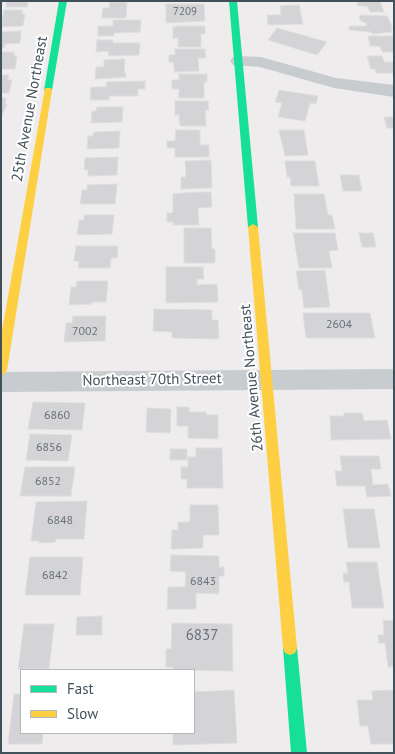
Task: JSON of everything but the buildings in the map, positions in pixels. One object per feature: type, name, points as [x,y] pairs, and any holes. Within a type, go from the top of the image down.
[{"type":"street","name":"25th Avenue Northeast","points":[[1,370],[64,1]]},
{"type":"street","name":"26th Avenue Northeast","points":[[233,1],[299,753]]},
{"type":"street","points":[[239,61],[261,62],[334,83],[394,91]]},
{"type":"street","name":"Northeast 70th Street","points":[[1,382],[267,378],[394,379]]},
{"type":"traffic: fast","points":[[48,90],[63,1]]},
{"type":"traffic: fast","points":[[233,1],[253,227]]},
{"type":"traffic: fast","points":[[290,648],[299,753]]},
{"type":"traffic: slow","points":[[1,370],[48,90]]},
{"type":"traffic: slow","points":[[253,227],[290,648]]}]
